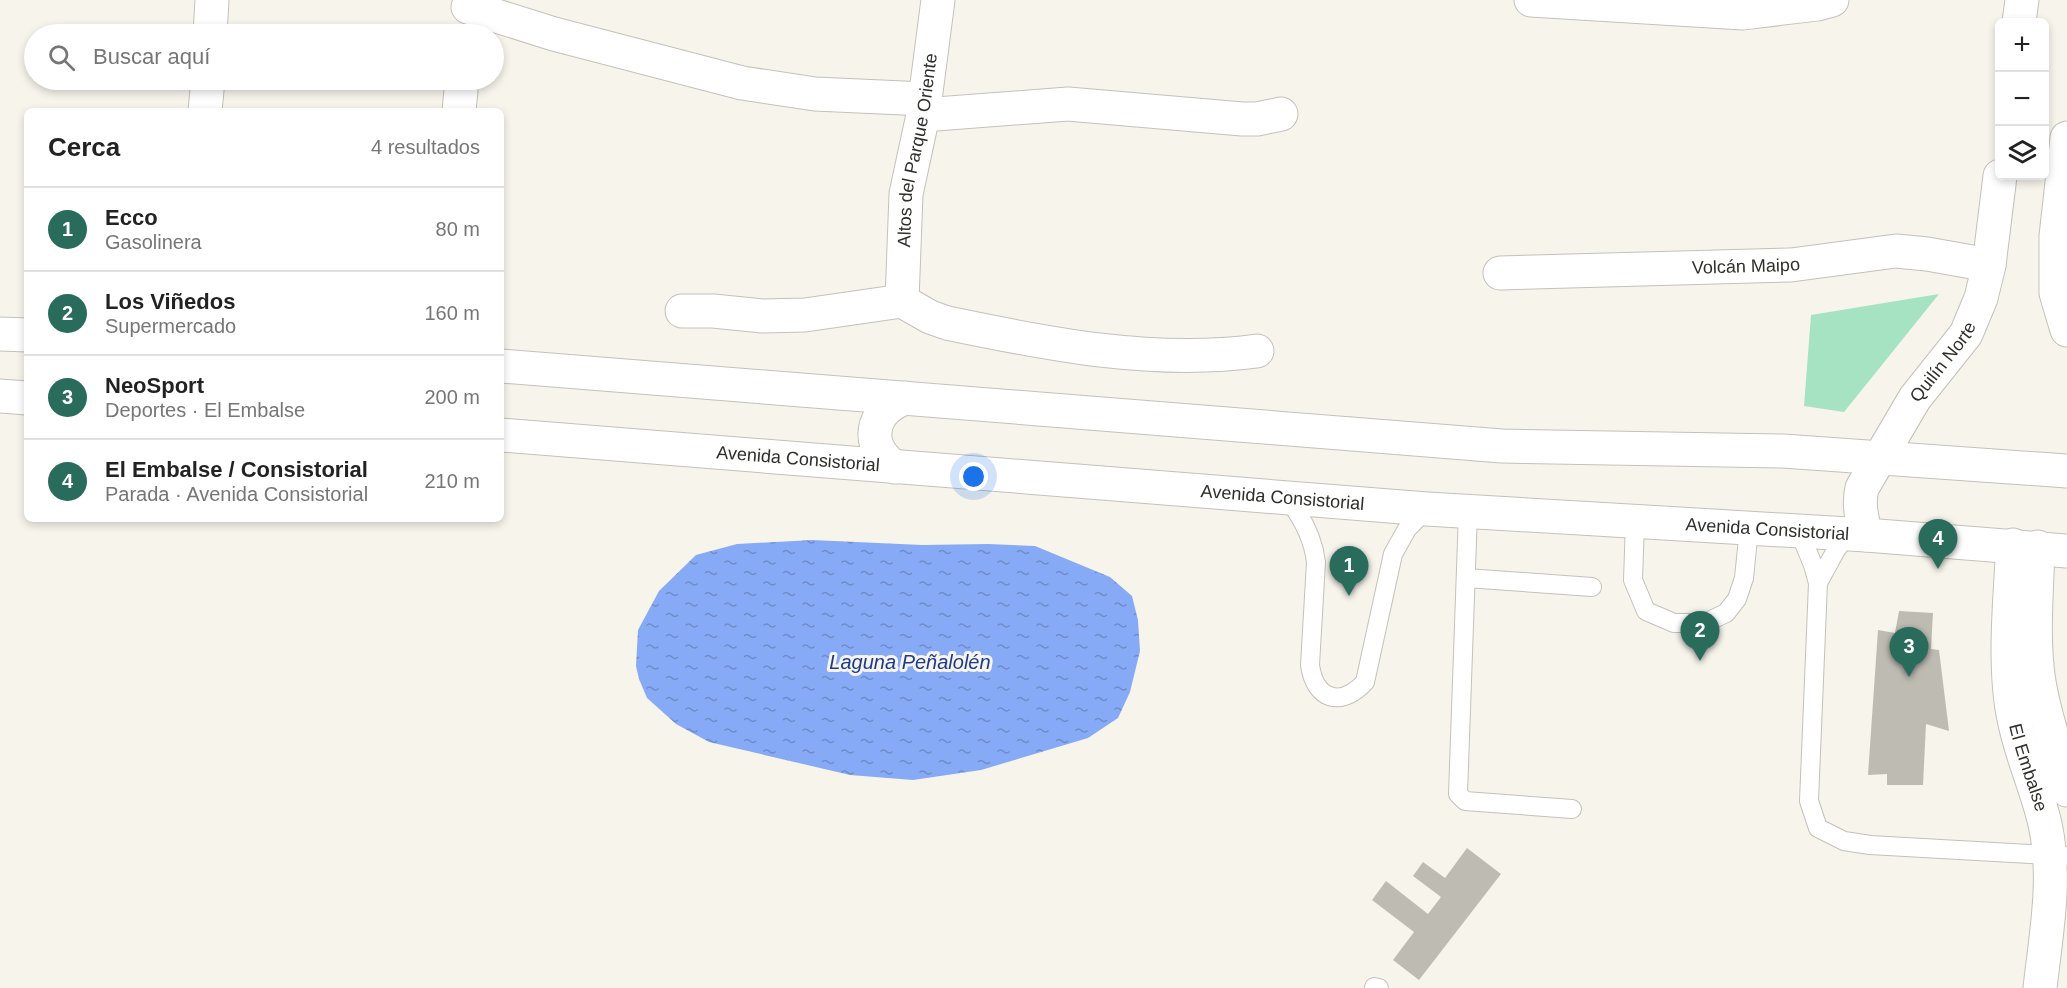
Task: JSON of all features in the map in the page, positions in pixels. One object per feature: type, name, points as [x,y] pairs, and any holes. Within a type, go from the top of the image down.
[{"type":"street","points":[[211,24],[212,0]]},
{"type":"street","name":"Altos del Parque Oriente","points":[[902,301],[906,194],[924,107],[938,0]]},
{"type":"street","points":[[1531,0],[1743,13],[1832,0]]},
{"type":"street","points":[[2020,18],[2022,0]]},
{"type":"street","points":[[468,14],[742,83],[814,94],[924,107],[1068,104],[1242,119],[1265,118],[1281,114]]},
{"type":"street","points":[[205,108],[207,90]]},
{"type":"street","points":[[459,108],[461,90]]},
{"type":"street","points":[[2067,138],[2056,236],[2056,293],[2067,330]]},
{"type":"street","name":"Quilín Norte","points":[[1857,535],[1862,488],[1915,398],[1966,334],[1981,298],[1989,265],[2000,180]]},
{"type":"street","name":"Volcán Maipo","points":[[1500,273],[1791,265],[1896,251],[1989,265]]},
{"type":"street","points":[[682,310],[764,316],[805,315],[902,301],[930,317],[947,323],[1053,343],[1183,355],[1257,351]]},
{"type":"street","points":[[0,334],[24,335]]},
{"type":"street","points":[[504,366],[1502,446],[1783,451],[2067,471]]},
{"type":"street","points":[[0,396],[24,398]]},
{"type":"street","points":[[895,467],[879,451],[875,441],[875,429],[878,418],[885,409],[905,398]]},
{"type":"street","name":"Avenida Consistorial","points":[[504,435],[1468,512],[2046,545]]},
{"type":"street","name":"El Embalse","points":[[2046,545],[2036,625],[2038,679],[2067,790]]},
{"type":"street","name":"El Embalse","points":[[2040,988],[2050,901],[2058,856],[2043,818],[2014,719],[2010,688],[2009,633],[2046,545]]},
{"type":"lane","points":[[1287,498],[1302,517],[1314,548],[1316,562],[1310,664],[1312,680],[1323,693],[1339,698],[1354,694],[1365,682],[1394,554],[1407,529],[1427,509]]},
{"type":"lane","points":[[1468,512],[1458,794],[1464,801],[1572,809]]},
{"type":"lane","points":[[1635,522],[1633,580],[1646,611],[1674,623],[1706,622],[1726,613],[1737,599],[1744,578],[1749,529]]},
{"type":"lane","points":[[1799,531],[1818,583],[1809,801],[1818,828],[1844,841],[1870,845],[2058,856]]},
{"type":"lane","points":[[1818,583],[1836,550],[1857,535]]},
{"type":"lane","points":[[1466,578],[1592,587]]},
{"type":"green space","points":[[1939,294],[1844,412],[1804,406],[1811,315]]},
{"type":"water","name":"Laguna Peñalolén","points":[[812,540],[922,545],[1035,546],[1110,577],[1132,596],[1138,620],[1140,651],[1130,692],[1118,718],[1088,738],[981,770],[913,780],[850,775],[709,742],[676,724],[647,698],[636,666],[638,630],[659,591],[696,555],[737,544]]},
{"type":"building","points":[[1899,611],[1933,613],[1931,649],[1939,650],[1949,731],[1926,724],[1923,785],[1887,785],[1887,774],[1868,775],[1878,630],[1895,633]]},
{"type":"building","points":[[1467,848],[1501,874],[1419,980],[1393,960],[1414,932],[1372,900],[1386,881],[1428,914],[1441,897],[1413,876],[1423,862],[1445,878]]},
{"type":"place","name":"El Embalse / Consistorial","points":[[1938,569]]},
{"type":"place","name":"Ecco","points":[[1349,596]]},
{"type":"place","name":"Los Viñedos","points":[[1700,661]]},
{"type":"place","name":"NeoSport","points":[[1909,677]]}]
